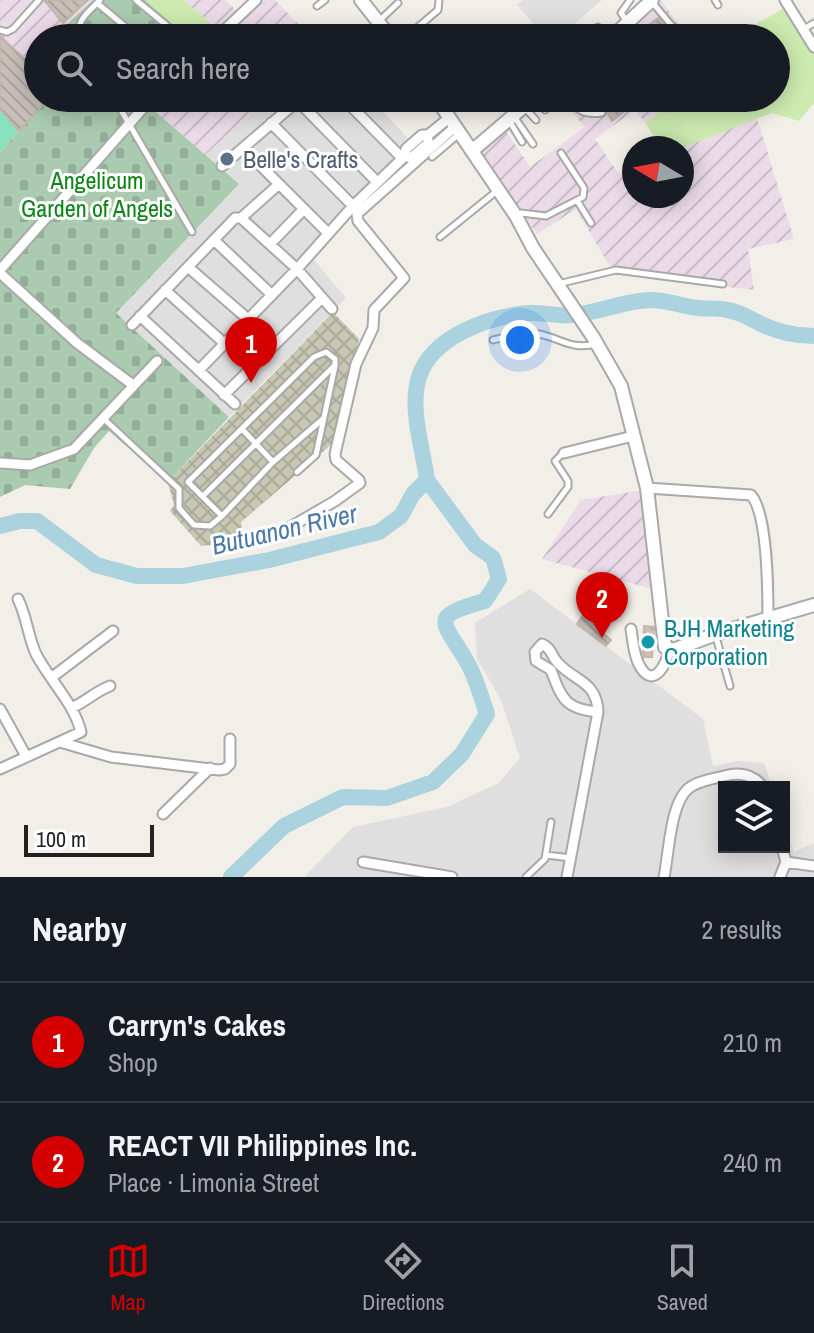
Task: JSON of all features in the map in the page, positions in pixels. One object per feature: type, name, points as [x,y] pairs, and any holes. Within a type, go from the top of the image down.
[{"type":"street","points":[[231,24],[256,0]]},
{"type":"street","points":[[361,0],[378,22]]},
{"type":"street","points":[[629,23],[652,0]]},
{"type":"street","points":[[785,0],[814,47]]},
{"type":"street","points":[[133,385],[77,343],[0,272],[139,112]]},
{"type":"street","points":[[222,166],[284,112]]},
{"type":"street","points":[[310,112],[377,182]]},
{"type":"street","points":[[357,112],[404,157],[411,158],[428,143],[428,135],[449,114]]},
{"type":"street","points":[[473,150],[518,112]]},
{"type":"street","points":[[449,114],[621,386],[647,488],[665,647],[669,651]]},
{"type":"street","points":[[273,537],[360,483],[336,460],[335,454],[356,364],[373,328],[374,310],[404,278],[358,221],[357,214],[449,114]]},
{"type":"street","points":[[271,123],[353,206]]},
{"type":"street","points":[[243,148],[328,233]]},
{"type":"street","points":[[199,370],[353,206],[404,157]]},
{"type":"street","points":[[132,325],[235,218],[241,218],[278,185]]},
{"type":"street","points":[[270,244],[304,209]]},
{"type":"street","points":[[241,218],[297,269],[332,309]]},
{"type":"street","points":[[214,240],[272,295]]},
{"type":"street","points":[[188,267],[249,320]]},
{"type":"street","points":[[165,290],[225,344]]},
{"type":"street","points":[[224,395],[322,298]]},
{"type":"street","points":[[140,316],[235,404]]},
{"type":"street","points":[[0,463],[30,465],[74,449],[157,361]]},
{"type":"street","points":[[564,453],[633,436]]},
{"type":"street","points":[[647,488],[751,495],[759,510],[763,537],[768,619]]},
{"type":"street","points":[[0,769],[81,732],[71,708],[36,653],[18,599]]},
{"type":"street","points":[[669,651],[814,605]]},
{"type":"street","points":[[631,629],[639,667],[650,676],[657,675],[667,663],[669,651]]},
{"type":"street","points":[[51,678],[113,631]]},
{"type":"street","points":[[567,877],[598,712],[598,701],[579,677],[555,667],[567,704],[575,709],[598,712]]},
{"type":"street","points":[[71,708],[110,686]]},
{"type":"street","points":[[0,709],[26,756]]},
{"type":"street","points":[[60,742],[111,757],[225,769],[230,764],[230,739]]},
{"type":"street","points":[[163,814],[210,768]]},
{"type":"street","points":[[664,877],[677,805],[687,789],[696,783],[736,773],[756,781]]},
{"type":"street","points":[[780,877],[786,862],[784,853]]},
{"type":"street","points":[[363,862],[400,872],[452,877]]},
{"type":"street","points":[[786,862],[814,866]]},
{"type":"lane","points":[[0,30],[7,32],[13,29],[39,0]]},
{"type":"lane","points":[[136,0],[165,24]]},
{"type":"lane","points":[[317,6],[325,0]]},
{"type":"lane","points":[[422,24],[438,10],[439,0]]},
{"type":"lane","points":[[629,23],[621,13],[630,0]]},
{"type":"lane","points":[[652,0],[671,24]]},
{"type":"lane","points":[[80,24],[99,2],[123,24]]},
{"type":"lane","points":[[378,22],[398,3]]},
{"type":"lane","points":[[804,29],[814,23]]},
{"type":"lane","points":[[122,112],[192,232]]},
{"type":"lane","points":[[534,112],[536,120]]},
{"type":"lane","points":[[581,112],[602,113]]},
{"type":"lane","points":[[432,157],[449,114]]},
{"type":"lane","points":[[511,118],[522,142]]},
{"type":"lane","points":[[511,118],[533,144]]},
{"type":"lane","points":[[516,216],[521,213],[546,216],[583,197],[584,188],[561,153]]},
{"type":"lane","points":[[440,237],[499,190]]},
{"type":"lane","points":[[578,202],[591,223]]},
{"type":"lane","points":[[557,284],[616,270],[723,284]]},
{"type":"lane","points":[[493,340],[517,334],[539,334],[580,348],[595,341]]},
{"type":"lane","points":[[179,489],[314,357],[326,352],[335,359],[335,366],[316,455],[297,472]]},
{"type":"lane","points":[[203,496],[335,366]]},
{"type":"lane","points":[[103,419],[179,489],[179,508],[194,525],[210,526],[273,462],[324,418]]},
{"type":"lane","points":[[242,429],[273,462]]},
{"type":"lane","points":[[548,514],[568,487],[568,481],[555,461],[564,453]]},
{"type":"lane","points":[[188,482],[222,516]]},
{"type":"lane","points":[[715,634],[730,686]]},
{"type":"lane","points":[[526,877],[542,864],[551,822]]},
{"type":"lane","points":[[546,855],[571,858]]},
{"type":"shaded area","points":[[0,0],[93,0],[66,24],[24,24],[24,112],[36,112],[19,131],[0,110]]},
{"type":"shaded area","points":[[184,0],[225,0],[236,10],[222,24],[211,24]]},
{"type":"shaded area","points":[[262,0],[275,0],[298,24],[237,24]]},
{"type":"shaded area","points":[[523,0],[602,0],[574,24],[534,24],[517,5]]},
{"type":"shaded area","points":[[661,0],[678,24],[636,24]]},
{"type":"shaded area","points":[[156,112],[253,112],[205,155]]},
{"type":"shaded area","points":[[253,112],[383,112],[421,152],[372,195],[313,259],[346,298],[229,417],[115,313],[239,184],[205,155]]},
{"type":"shaded area","points":[[572,112],[632,112],[595,139],[622,175],[622,208],[694,208],[694,143],[757,118],[794,239],[748,249],[754,290],[619,274],[616,277],[576,209],[537,234],[479,149],[503,127],[530,167],[585,127]]},
{"type":"shaded area","points":[[637,112],[660,112],[645,123]]},
{"type":"shaded area","points":[[333,312],[359,339],[332,444],[241,522],[243,541],[201,546],[170,511],[174,505],[168,482]]},
{"type":"shaded area","points":[[643,490],[652,589],[542,559],[581,500]]},
{"type":"shaded area","points":[[530,589],[703,719],[713,766],[737,761],[764,763],[770,781],[718,781],[718,853],[790,853],[790,841],[794,852],[814,843],[814,877],[304,877],[353,827],[447,807],[499,783],[520,758],[501,700],[477,659],[475,623]]},
{"type":"green space","points":[[93,0],[145,0],[172,24],[67,24]]},
{"type":"green space","points":[[145,0],[184,0],[211,24],[172,24]]},
{"type":"green space","points":[[788,6],[814,53],[814,103],[799,121],[772,113],[694,143],[694,136],[654,136],[645,123],[660,112],[790,112],[790,24],[756,24]]},
{"type":"green space","points":[[0,110],[19,131],[0,152]]},
{"type":"green space","name":"Angelicum Garden of Angels","points":[[36,112],[156,112],[239,184],[116,313],[229,417],[168,482],[109,431],[94,448],[70,489],[25,485],[0,497],[0,152]]},
{"type":"building","points":[[44,0],[88,0],[63,23]]},
{"type":"building","points":[[0,36],[24,58],[24,112],[36,112],[19,131],[0,109]]},
{"type":"building","points":[[607,112],[623,112],[612,121]]},
{"type":"building","points":[[583,615],[591,621],[596,615],[604,621],[598,629],[611,640],[606,646],[577,624]]},
{"type":"building","name":"BJH Marketing Corporation","points":[[644,626],[654,627],[652,657],[644,657]]},
{"type":"waterway","name":"Butuanon River","points":[[0,526],[37,521],[96,565],[137,576],[183,576],[269,560],[379,532],[401,516],[413,494],[427,480],[416,415],[419,377],[436,350],[464,331],[481,324],[530,313],[582,314],[650,300],[728,310],[780,331],[814,336]]},
{"type":"waterway","points":[[231,877],[284,826],[343,797],[387,798],[433,782],[462,754],[487,714],[473,674],[445,622],[454,611],[485,601],[499,579],[493,558],[475,545],[427,480]]},
{"type":"place","name":"Belle's Crafts","points":[[227,159]]},
{"type":"place","name":"Carryn's Cakes","points":[[251,383]]},
{"type":"place","name":"REACT VII Philippines Inc.","points":[[602,638]]},
{"type":"place","name":"BJH Marketing Corporation","points":[[648,642]]}]
